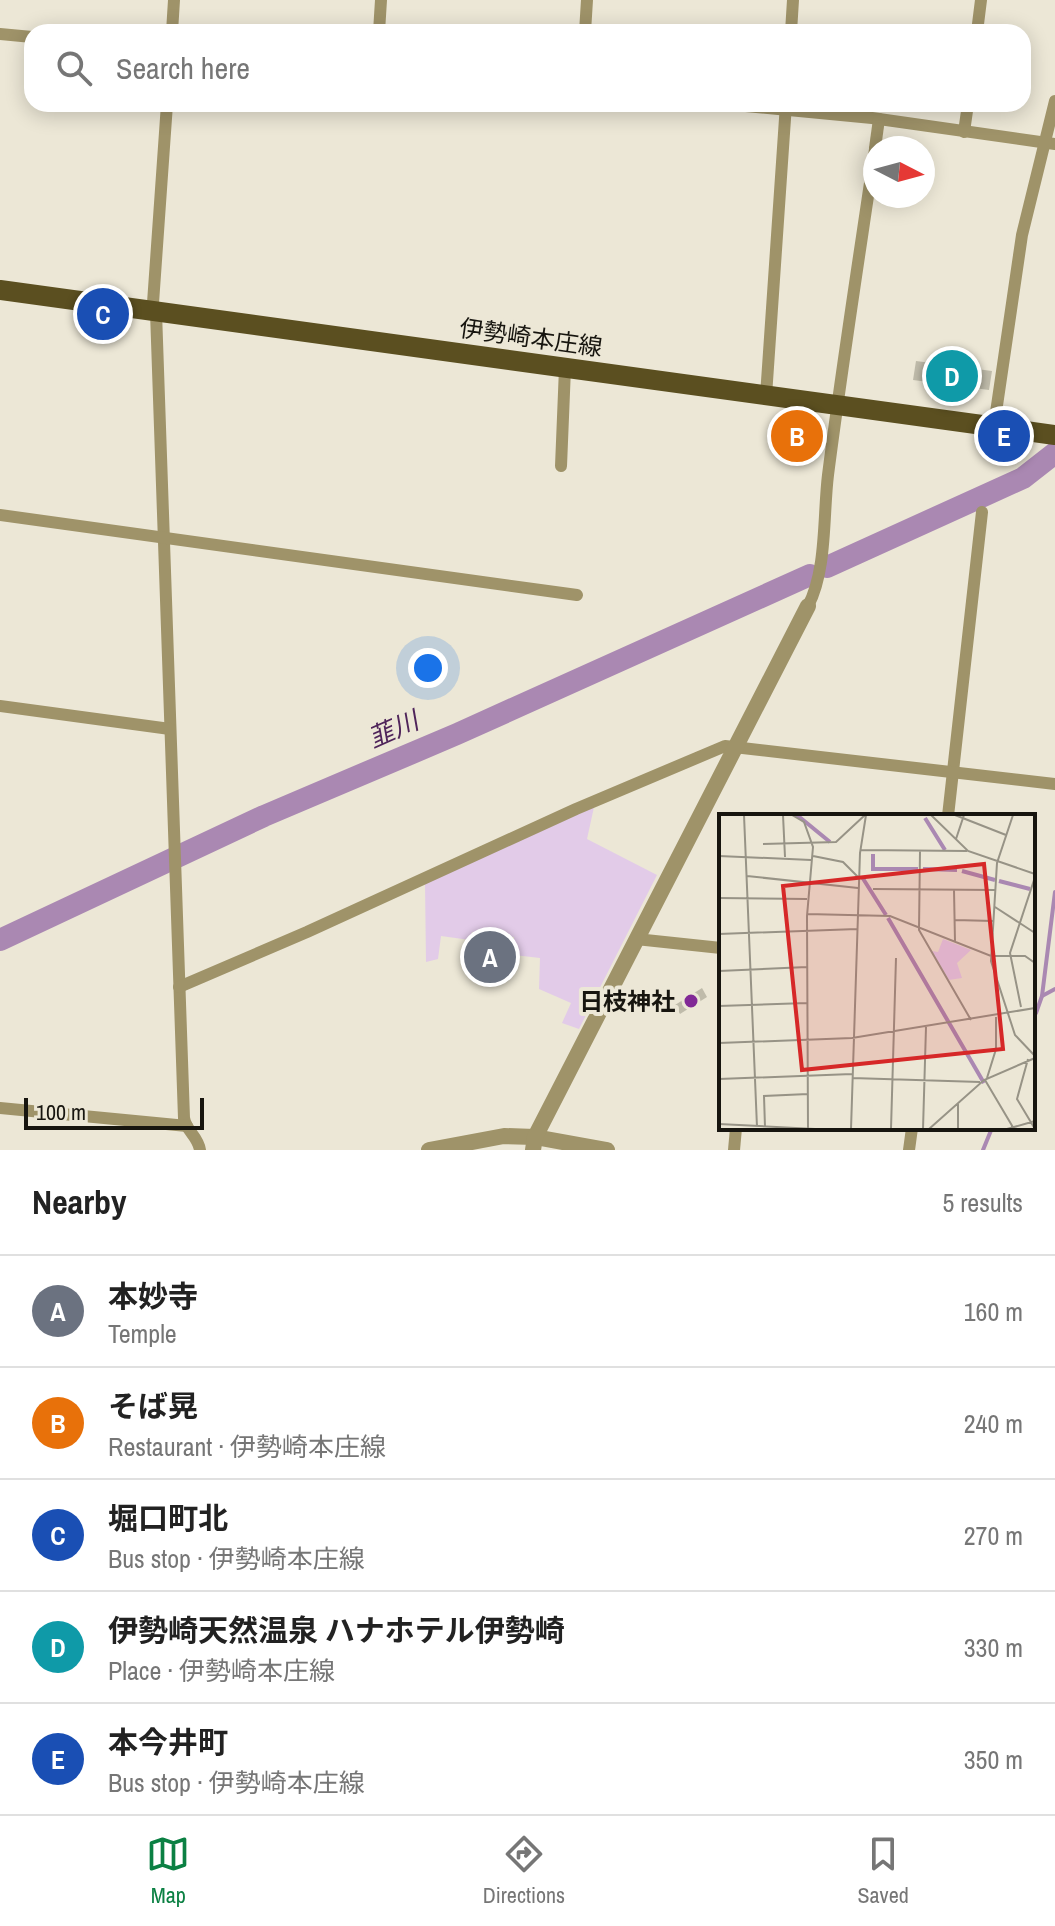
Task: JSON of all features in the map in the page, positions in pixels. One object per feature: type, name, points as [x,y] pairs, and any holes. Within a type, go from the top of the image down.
[{"type":"main road","name":"伊勢崎本庄線","points":[[0,290],[1054,434]]},
{"type":"street","points":[[172,24],[174,0]]},
{"type":"street","points":[[380,24],[381,0]]},
{"type":"street","points":[[586,24],[587,0]]},
{"type":"street","points":[[792,24],[793,0]]},
{"type":"street","points":[[978,24],[981,0]]},
{"type":"street","points":[[0,34],[24,36]]},
{"type":"street","points":[[994,426],[1022,235],[1050,143],[1055,101]]},
{"type":"street","points":[[166,112],[153,303],[156,312],[184,1118],[198,1139],[200,1150]]},
{"type":"street","points":[[766,396],[786,112]]},
{"type":"street","points":[[825,112],[1050,143]]},
{"type":"street","points":[[964,132],[967,112]]},
{"type":"street","points":[[877,136],[879,119]]},
{"type":"street","points":[[534,1144],[818,585],[837,405],[866,208]]},
{"type":"street","points":[[561,466],[565,368]]},
{"type":"street","points":[[948,814],[982,512]]},
{"type":"street","points":[[0,515],[577,595]]},
{"type":"street","points":[[0,706],[170,729]]},
{"type":"street","points":[[179,987],[576,809],[725,746],[1055,784]]},
{"type":"street","points":[[636,939],[719,948]]},
{"type":"street","points":[[0,1108],[187,1126]]},
{"type":"street","points":[[734,1150],[736,1130]]},
{"type":"street","points":[[909,1150],[912,1130]]},
{"type":"street","points":[[429,1150],[504,1136],[534,1144],[607,1150]]},
{"type":"shaded area","points":[[594,807],[587,839],[657,875],[579,1029],[562,1023],[571,1003],[539,989],[540,958],[514,955],[514,937],[472,932],[470,940],[441,936],[438,959],[426,962],[425,883]]},
{"type":"building","points":[[916,361],[992,371],[989,390],[913,380]]},
{"type":"building","points":[[789,417],[810,420],[805,456],[784,453]]},
{"type":"building","points":[[476,944],[506,946],[505,969],[475,967]]},
{"type":"building","name":"日枝神社","points":[[702,988],[707,997],[680,1014],[675,1005]]},
{"type":"waterway","name":"韮川","points":[[827,567],[1023,478],[1055,453]]},
{"type":"waterway","name":"韮川","points":[[0,940],[264,816],[457,734],[810,575]]},
{"type":"waterway","points":[[1042,996],[1055,892]]},
{"type":"waterway","points":[[1036,1013],[1042,996],[1055,989]]},
{"type":"waterway","points":[[983,1150],[991,1130]]},
{"type":"place","name":"堀口町北","points":[[103,314]]},
{"type":"place","name":"伊勢崎天然温泉 ハナホテル伊勢崎","points":[[952,376]]},
{"type":"place","name":"そば晃","points":[[797,436]]},
{"type":"place","name":"本今井町","points":[[1004,436]]},
{"type":"place","name":"本妙寺","points":[[490,957]]},
{"type":"place","name":"日枝神社","points":[[691,1001]]}]
